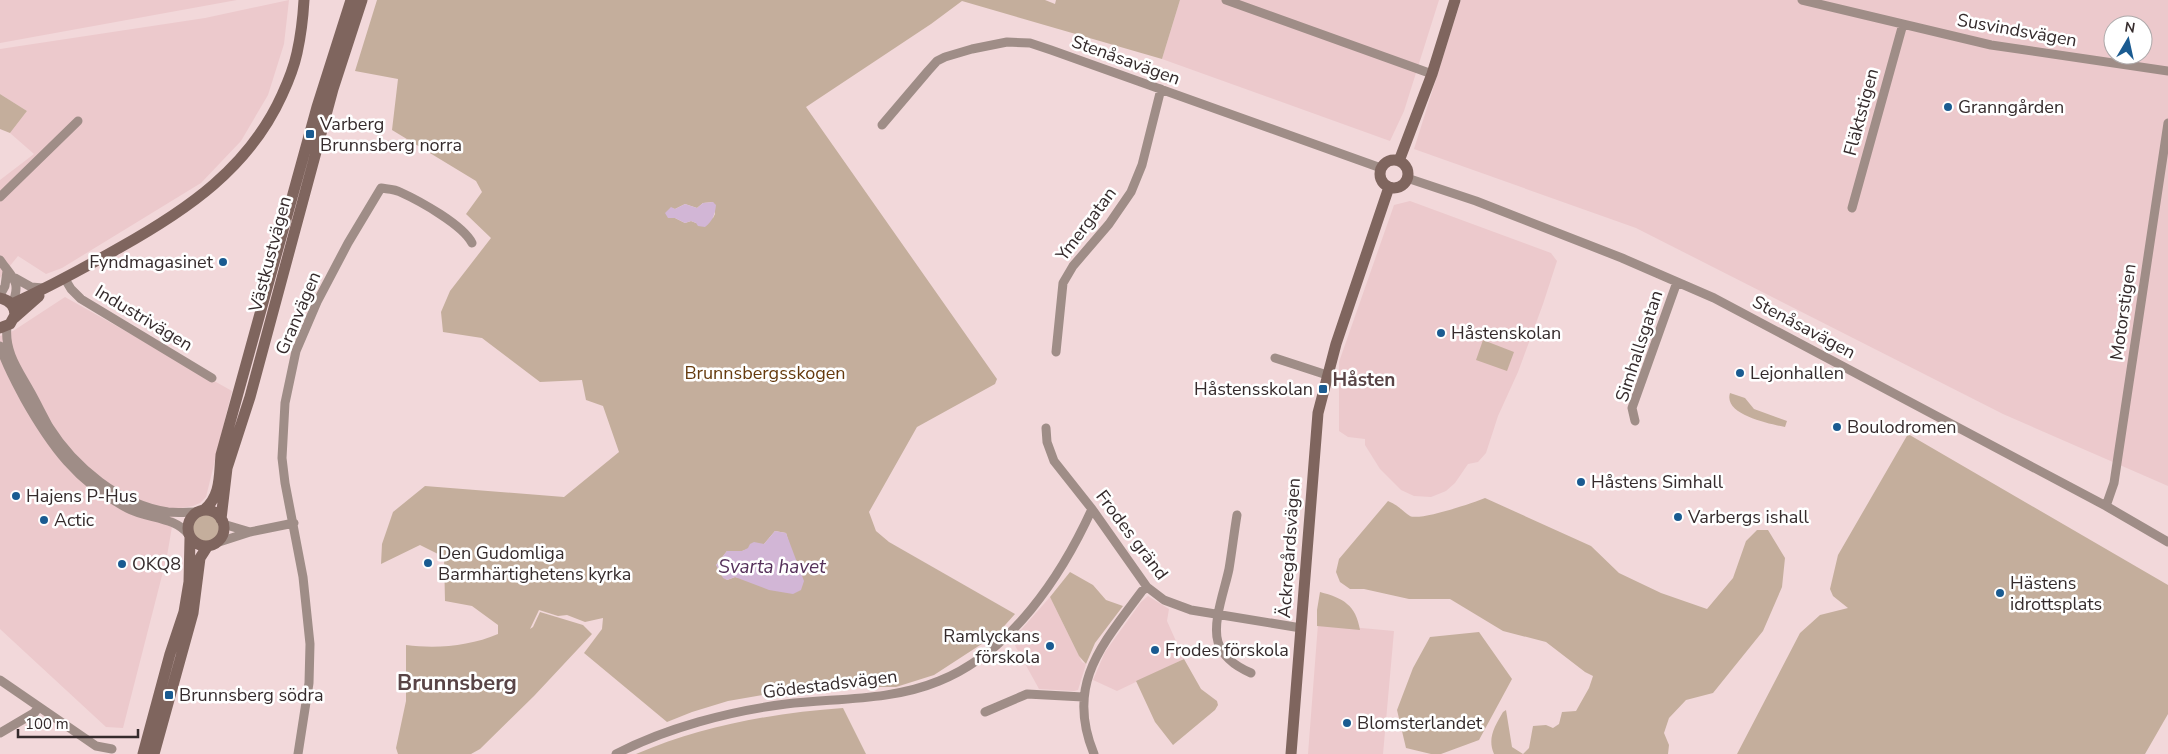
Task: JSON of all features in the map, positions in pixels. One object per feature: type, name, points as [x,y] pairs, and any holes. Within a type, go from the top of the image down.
[{"type":"street","points":[[12,304],[65,279],[180,212],[207,192],[241,159],[267,125],[289,79],[297,54],[304,0]]},
{"type":"street","name":"Västkustvägen","points":[[201,511],[214,500],[216,494],[221,456],[262,314],[317,107],[351,0]]},
{"type":"street","name":"Västkustvägen","points":[[222,522],[227,468],[234,441],[250,397],[333,89],[362,0]]},
{"type":"street","points":[[1226,0],[1432,74]]},
{"type":"street","points":[[1399,161],[1432,74],[1455,0]]},
{"type":"street","name":"Susvindsvägen","points":[[1802,0],[1991,45],[2168,71]]},
{"type":"street","name":"Fläktstigen","points":[[1852,208],[1902,24]]},
{"type":"street","name":"Stenåsavägen","points":[[882,125],[937,61],[972,49],[1008,42],[1030,43],[1381,168]]},
{"type":"street","name":"Ymergatan","points":[[1056,352],[1063,283],[1073,266],[1109,224],[1132,192],[1142,165],[1161,90]]},
{"type":"street","points":[[0,196],[78,121]]},
{"type":"street","name":"Motorstigen","points":[[2106,506],[2114,483],[2168,122]]},
{"type":"street","points":[[1399,161],[1407,170],[1407,178],[1399,186],[1388,187],[1381,179],[1381,168],[1387,162],[1399,161]]},
{"type":"street","name":"Stenåsavägen","points":[[1407,178],[1476,201],[1677,282],[1756,319],[2106,506],[2168,542]]},
{"type":"street","name":"Äckregårdsvägen","points":[[1291,754],[1295,628],[1316,431],[1327,375],[1388,187]]},
{"type":"street","name":"Granvägen","points":[[298,754],[311,662],[306,599],[282,458],[285,403],[296,351],[317,302],[348,243],[381,188],[399,191],[452,222],[469,236],[472,243]]},
{"type":"street","points":[[0,260],[7,271],[31,287],[48,288]]},
{"type":"street","points":[[7,271],[5,286],[0,297],[12,304],[15,311],[7,324],[6,340],[12,360],[50,428],[83,466],[117,492],[148,506],[168,512],[214,512],[222,522],[250,532]]},
{"type":"street","points":[[12,304],[16,290],[16,278]]},
{"type":"street","name":"Industrivägen","points":[[65,279],[81,300],[212,378]]},
{"type":"street","name":"Simhallsgatan","points":[[1635,421],[1632,408],[1677,282]]},
{"type":"street","points":[[7,324],[48,288]]},
{"type":"street","points":[[0,346],[3,360],[41,429],[55,449],[75,471],[127,508],[178,524],[198,545],[212,545],[250,532],[294,523]]},
{"type":"street","points":[[1275,358],[1327,375]]},
{"type":"street","name":"Frodes gränd","points":[[1046,428],[1047,442],[1054,461],[1092,509],[1147,587],[1173,605],[1219,616],[1295,628]]},
{"type":"street","name":"Gödestadsvägen","points":[[616,754],[666,733],[727,714],[783,705],[890,694],[938,682],[954,674],[970,665],[999,642],[1032,608],[1061,568],[1092,509]]},
{"type":"street","points":[[143,754],[155,705],[185,606],[189,582],[190,537],[188,526],[190,520],[201,511]]},
{"type":"street","points":[[1237,515],[1217,637],[1222,651],[1235,664],[1251,673]]},
{"type":"street","points":[[154,754],[193,613],[199,562],[212,545],[222,536],[222,522]]},
{"type":"street","points":[[1094,754],[1087,733],[1083,697],[1089,673],[1102,646],[1142,591],[1147,587]]},
{"type":"street","points":[[0,680],[96,746],[112,749]]},
{"type":"street","points":[[985,712],[1027,694],[1083,697]]},
{"type":"street","points":[[0,733],[34,713],[38,707]]},
{"type":"shaded area","points":[[0,0],[237,0],[0,43]]},
{"type":"shaded area","points":[[289,0],[284,44],[268,95],[241,141],[201,183],[62,268],[46,274],[18,256],[0,278],[0,180],[34,154],[10,133],[27,111],[0,94],[0,49],[205,18]]},
{"type":"shaded area","points":[[1180,0],[1439,0],[1404,111],[1390,141],[1162,59]]},
{"type":"shaded area","points":[[1461,0],[2168,0],[2168,486],[2003,414],[1636,228],[1414,149]]},
{"type":"shaded area","name":"Håstenskolan","points":[[1410,201],[1551,253],[1557,261],[1518,372],[1498,416],[1486,453],[1478,462],[1468,464],[1455,483],[1446,491],[1431,497],[1414,496],[1401,490],[1380,469],[1365,445],[1365,439],[1348,437],[1339,431],[1339,362],[1394,205]]},
{"type":"shaded area","points":[[65,297],[232,391],[206,497],[200,503],[193,506],[175,509],[167,556],[123,728],[106,727],[0,629],[0,336],[13,331]]},
{"type":"shaded area","points":[[1148,596],[1169,609],[1167,621],[1184,659],[1117,691],[1093,680],[1105,652],[1141,602]]},
{"type":"shaded area","points":[[1050,597],[1082,662],[1086,664],[1078,690],[1039,689],[1012,640]]},
{"type":"shaded area","points":[[1318,624],[1394,631],[1383,754],[1308,754]]},
{"type":"green space","name":"Brunnsbergsskogen","points":[[377,0],[1045,0],[1055,4],[1056,0],[1180,0],[1162,59],[962,1],[931,24],[806,107],[997,379],[995,384],[917,427],[869,512],[876,531],[889,542],[1015,614],[997,634],[934,675],[896,687],[859,687],[774,693],[728,701],[667,722],[584,653],[602,629],[603,618],[585,622],[567,615],[558,616],[539,610],[530,629],[533,627],[540,612],[583,625],[592,634],[534,696],[480,749],[471,754],[398,754],[396,748],[406,701],[406,645],[430,647],[465,644],[498,634],[498,625],[472,606],[445,601],[444,557],[420,545],[381,564],[382,544],[393,512],[425,486],[564,497],[619,452],[603,406],[586,400],[582,380],[540,382],[482,338],[443,332],[441,312],[450,291],[491,238],[466,214],[482,192],[476,181],[392,130],[398,79],[355,71]],"holes":[[[713,202],[715,214],[713,218],[696,223],[691,221],[685,223],[675,218],[671,208],[675,209],[685,204],[697,208],[703,203]],[[775,531],[786,533],[792,553],[749,580],[735,577],[727,580],[716,565],[727,551],[742,551],[764,544]]]},
{"type":"green space","points":[[0,94],[27,111],[10,133],[0,129]]},
{"type":"green space","points":[[1483,340],[1514,352],[1507,371],[1476,360]]},
{"type":"green space","points":[[1730,393],[1745,398],[1754,409],[1787,421],[1785,427],[1759,421],[1740,413],[1730,401]]},
{"type":"green space","name":"Hästens idrottsplats","points":[[1908,434],[2168,585],[2168,714],[2145,754],[1737,754],[1800,633],[1820,615],[1848,608],[1833,596],[1830,589],[1838,555]]},
{"type":"green space","points":[[1485,498],[1591,546],[1619,573],[1661,593],[1707,609],[1733,578],[1746,541],[1757,530],[1768,530],[1785,558],[1782,587],[1763,631],[1713,693],[1686,700],[1669,718],[1664,733],[1669,745],[1668,754],[1523,754],[1529,748],[1533,726],[1546,725],[1553,728],[1559,724],[1562,712],[1576,711],[1589,688],[1593,676],[1546,642],[1503,631],[1450,599],[1409,599],[1364,589],[1350,589],[1340,582],[1336,572],[1339,559],[1388,501],[1410,516],[1416,517],[1447,511]]},
{"type":"green space","points":[[205,514],[215,518],[219,528],[215,538],[205,542],[195,538],[191,528],[195,518]]},
{"type":"green space","points":[[1070,572],[1093,585],[1106,600],[1123,606],[1095,643],[1086,664],[1079,656],[1050,597]]},
{"type":"green space","points":[[1320,592],[1342,600],[1347,604],[1355,614],[1360,630],[1317,626]]},
{"type":"green space","points":[[1479,632],[1512,679],[1479,740],[1441,754],[1431,754],[1406,748],[1397,710],[1413,668],[1430,637]]},
{"type":"green space","points":[[1184,659],[1201,689],[1217,701],[1218,705],[1215,710],[1173,745],[1155,722],[1136,681]]},
{"type":"green space","points":[[843,708],[866,754],[636,754],[686,736],[738,722],[790,713]]},
{"type":"green space","points":[[1506,710],[1512,747],[1523,754],[1494,754],[1491,743],[1493,732],[1497,722]]},
{"type":"water","points":[[713,202],[716,205],[714,214],[712,220],[705,227],[698,226],[691,221],[685,223],[675,218],[668,218],[665,213],[671,207],[675,209],[685,204],[697,208],[703,203]]},
{"type":"water","name":"Svarta havet","points":[[775,531],[786,533],[804,581],[801,590],[793,594],[769,590],[735,577],[727,580],[723,578],[716,565],[727,551],[742,551],[754,542],[764,544]]},
{"type":"place","name":"Granngården","points":[[1948,107]]},
{"type":"place","name":"Varberg Brunnsberg norra","points":[[310,134]]},
{"type":"place","name":"Fyndmagasinet","points":[[223,262]]},
{"type":"place","name":"Håstenskolan","points":[[1441,333]]},
{"type":"place","name":"Lejonhallen","points":[[1740,373]]},
{"type":"place","name":"Håstensskolan","points":[[1323,389]]},
{"type":"place","name":"Boulodromen","points":[[1837,427]]},
{"type":"place","name":"Håstens Simhall","points":[[1581,482]]},
{"type":"place","name":"Hajens P-Hus","points":[[16,496]]},
{"type":"place","name":"Varbergs ishall","points":[[1678,517]]},
{"type":"place","name":"Actic","points":[[44,520]]},
{"type":"place","name":"Den Gudomliga Barmhärtighetens kyrka","points":[[428,563]]},
{"type":"place","name":"OKQ8","points":[[122,564]]},
{"type":"place","name":"Hästens idrottsplats","points":[[2000,593]]},
{"type":"place","name":"Ramlyckans förskola","points":[[1050,646]]},
{"type":"place","name":"Frodes förskola","points":[[1155,650]]},
{"type":"place","name":"Brunnsberg södra","points":[[169,695]]},
{"type":"place","name":"Blomsterlandet","points":[[1347,723]]},
{"type":"district","name":"Håsten","points":[[1364,379]]},
{"type":"district","name":"Brunnsberg","points":[[457,682]]}]
